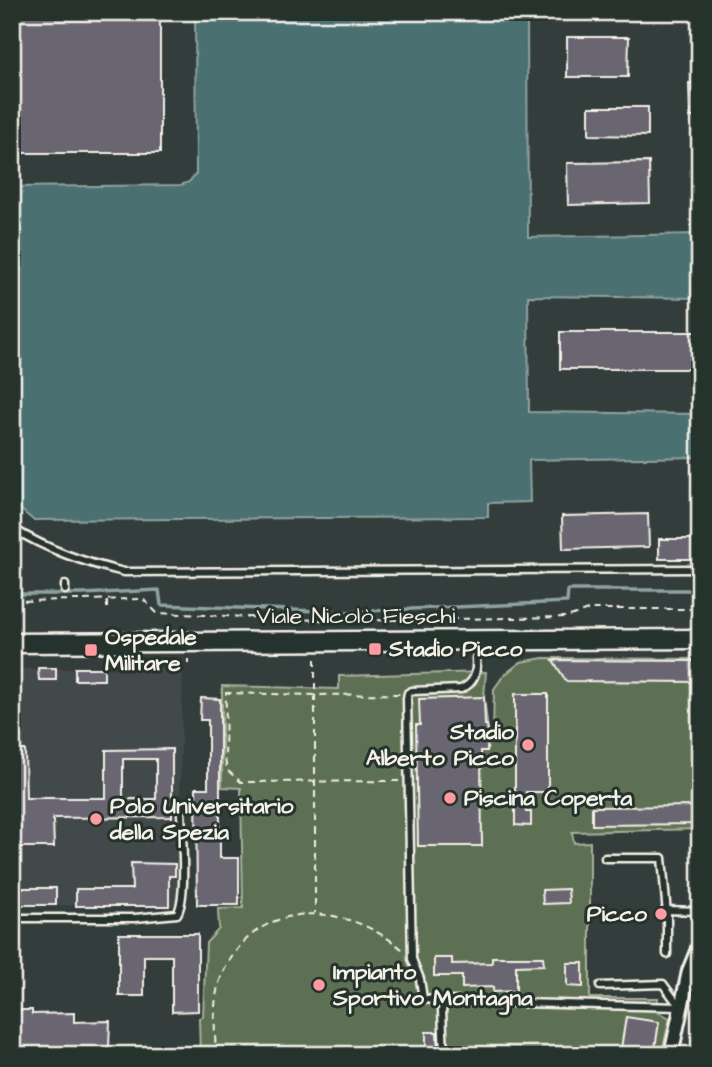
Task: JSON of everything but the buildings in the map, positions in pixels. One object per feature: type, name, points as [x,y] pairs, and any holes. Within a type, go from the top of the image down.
[{"type":"main road","name":"Viale Nicolò Fieschi","points":[[12,643],[700,639]]},
{"type":"street","points":[[671,1055],[689,971],[700,944]]},
{"type":"lane","points":[[12,528],[38,544],[64,555],[124,572],[700,569]]},
{"type":"lane","points":[[476,658],[477,672],[468,687],[461,690],[408,693],[412,959],[420,979],[423,999],[680,1007]]},
{"type":"lane","points":[[12,918],[135,918],[177,914],[181,909],[183,891],[181,807]]},
{"type":"lane","points":[[605,859],[662,858],[667,954]]},
{"type":"lane","points":[[665,910],[700,911]]},
{"type":"lane","points":[[600,986],[663,984],[680,1007]]},
{"type":"lane","points":[[444,1055],[442,1010],[446,1001]]},
{"type":"path","points":[[12,601],[143,599],[157,613],[339,621],[567,617],[591,609],[700,608]]},
{"type":"path","points":[[107,600],[107,611]]},
{"type":"path","points":[[188,659],[188,664]]},
{"type":"path","points":[[315,659],[315,913]]},
{"type":"path","points":[[408,693],[226,693],[225,747],[227,769],[241,782],[408,782]]},
{"type":"path","points":[[216,1055],[215,1003],[219,982],[228,963],[248,939],[274,921],[295,914],[315,913],[342,917],[368,926],[391,940],[412,959]]},
{"type":"path","points":[[697,1055],[700,1028]]},
{"type":"shaded area","name":"Polo Universitario della Spezia","points":[[183,668],[177,906],[12,905],[12,669]]},
{"type":"green space","points":[[543,658],[700,659],[700,829],[572,832],[574,843],[590,842],[590,998],[658,998],[657,1012],[670,1018],[661,1055],[200,1055],[199,1018],[203,1017],[206,943],[219,929],[218,909],[243,908],[241,788],[222,787],[222,686],[339,689],[339,676],[486,672],[484,697],[488,731],[493,732],[494,689],[504,675],[521,662]]},
{"type":"water","points":[[195,12],[527,12],[528,237],[700,234],[700,298],[528,296],[529,412],[700,414],[700,457],[529,460],[530,502],[488,503],[488,517],[33,520],[12,502],[12,187],[181,185],[189,182],[196,174]]},
{"type":"waterway","points":[[12,594],[159,590],[161,605],[344,612],[567,602],[568,590],[700,590]]},
{"type":"place","name":"Stadio Picco","points":[[375,649]]},
{"type":"place","name":"Ospedale Militare","points":[[91,650]]},
{"type":"place","name":"Stadio Alberto Picco","points":[[528,745]]},
{"type":"place","name":"Piscina Coperta","points":[[450,798]]},
{"type":"place","name":"Polo Universitario della Spezia","points":[[96,819]]},
{"type":"place","name":"Picco","points":[[661,914]]},
{"type":"place","name":"Impianto Sportivo Montagna","points":[[319,985]]}]
